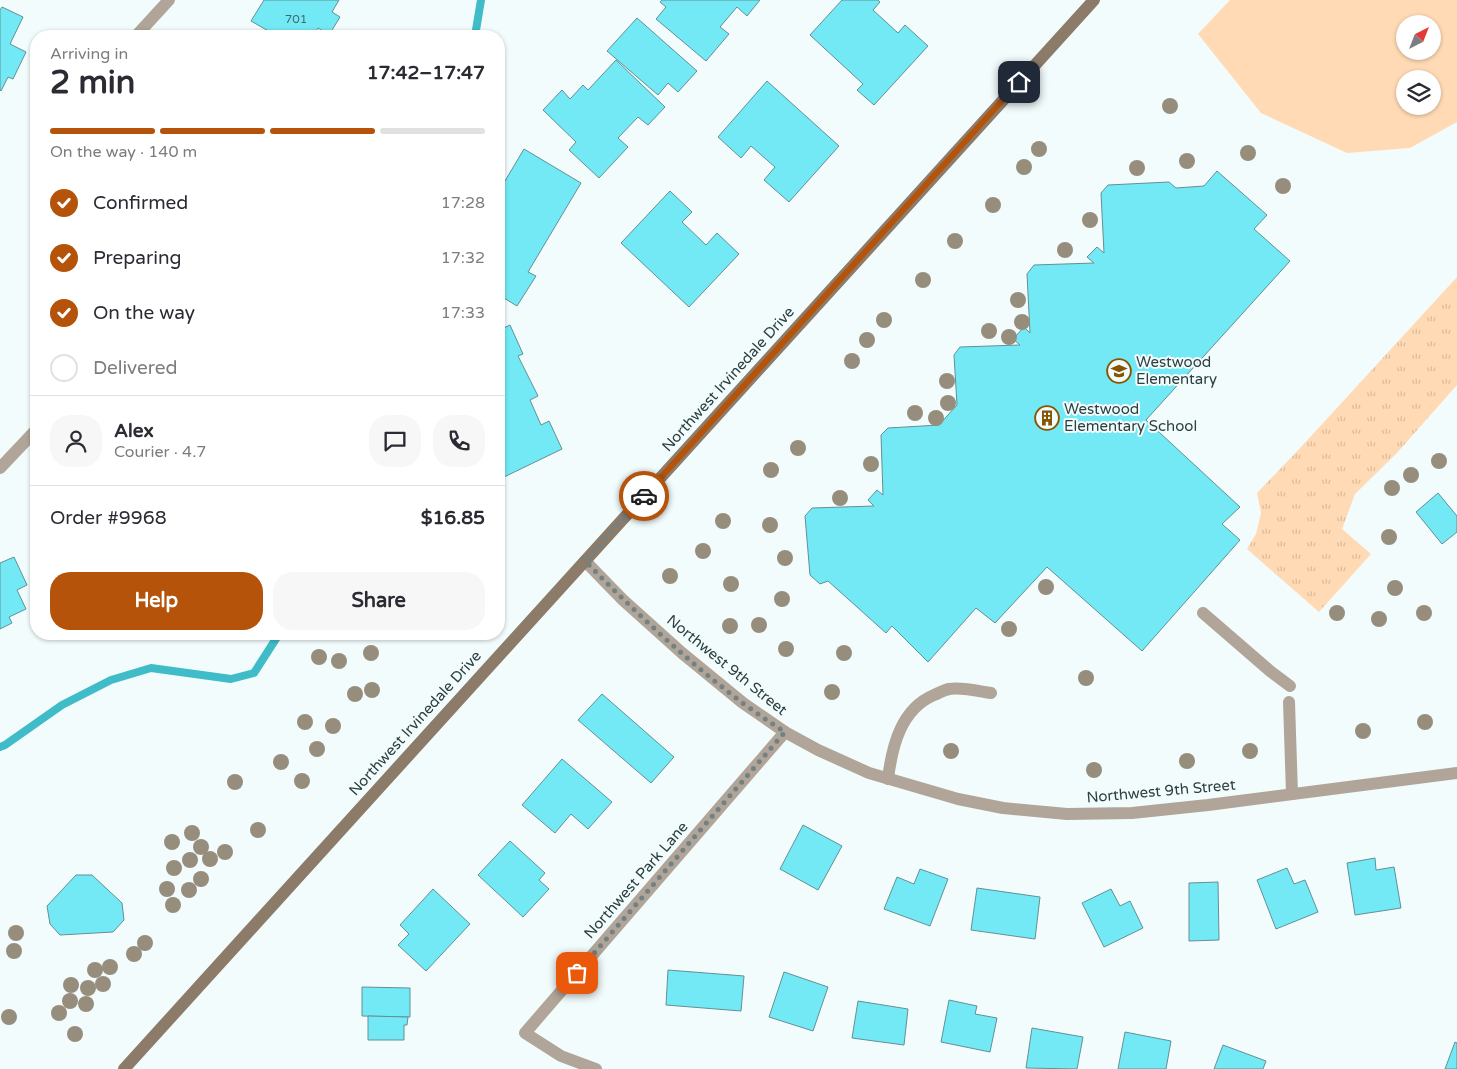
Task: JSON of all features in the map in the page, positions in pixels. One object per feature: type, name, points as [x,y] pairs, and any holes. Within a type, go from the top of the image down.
[{"type":"main road","name":"Northwest Irvinedale Drive","points":[[124,1069],[1094,0]]},
{"type":"street","points":[[142,30],[169,0]]},
{"type":"street","points":[[0,468],[30,436]]},
{"type":"street","name":"Northwest 9th Street","points":[[585,561],[623,600],[682,653],[743,703],[785,732],[818,750],[869,773],[958,799],[1003,808],[1068,814],[1132,813],[1457,773]]},
{"type":"street","points":[[1203,613],[1290,686]]},
{"type":"street","points":[[888,779],[890,761],[900,728],[913,710],[926,699],[948,689],[991,693]]},
{"type":"street","points":[[1289,702],[1292,794]]},
{"type":"street","name":"Northwest Park Lane","points":[[596,1069],[561,1056],[525,1033],[785,732]]},
{"type":"green space","points":[[1230,0],[1457,0],[1457,122],[1410,148],[1347,153],[1261,113],[1198,34]]},
{"type":"green space","points":[[1457,277],[1457,385],[1396,454],[1355,494],[1342,529],[1371,554],[1319,612],[1247,549],[1256,534],[1261,513],[1257,493]]},
{"type":"building","points":[[264,0],[339,0],[332,12],[340,17],[332,30],[321,30],[318,28],[317,30],[267,30],[251,21]]},
{"type":"building","points":[[662,0],[760,0],[747,16],[737,7],[720,27],[729,34],[706,61],[656,19],[666,7],[660,2]]},
{"type":"building","points":[[842,0],[878,0],[880,2],[873,10],[898,33],[905,25],[928,46],[874,105],[857,90],[863,84],[810,35]]},
{"type":"building","points":[[2,7],[23,17],[10,44],[26,52],[13,79],[8,77],[1,91],[0,10]]},
{"type":"building","points":[[637,18],[697,71],[678,92],[668,83],[658,95],[607,51]]},
{"type":"building","points":[[616,60],[665,107],[648,125],[638,117],[618,138],[628,147],[599,178],[569,150],[576,142],[543,110],[562,90],[570,99],[583,85],[588,90]]},
{"type":"building","points":[[767,81],[839,146],[789,202],[764,180],[775,167],[751,146],[741,158],[718,137]]},
{"type":"building","points":[[524,149],[581,183],[528,272],[536,276],[517,306],[505,299],[505,181]]},
{"type":"building","name":"Westwood Elementary School","points":[[1217,171],[1267,215],[1254,229],[1290,261],[1146,420],[1240,507],[1222,524],[1240,540],[1142,651],[1047,567],[995,623],[976,608],[928,662],[892,626],[886,633],[828,581],[820,584],[810,575],[805,516],[812,508],[874,506],[868,500],[877,490],[883,495],[881,435],[888,428],[939,425],[957,405],[954,355],[960,347],[1020,345],[1013,339],[1024,327],[1030,333],[1027,274],[1034,265],[1094,263],[1087,257],[1097,247],[1104,253],[1101,193],[1108,185],[1169,182],[1176,188],[1204,186]]},
{"type":"building","points":[[670,191],[692,212],[682,222],[706,245],[717,233],[739,254],[689,307],[621,243]]},
{"type":"building","points":[[510,325],[523,354],[518,356],[538,396],[530,400],[541,425],[549,421],[562,449],[505,477],[505,327]]},
{"type":"building","points":[[1438,493],[1457,516],[1457,532],[1442,544],[1416,512]]},
{"type":"building","points":[[14,557],[27,585],[17,590],[26,609],[9,617],[12,623],[0,629],[0,563]]},
{"type":"building","points":[[602,694],[674,757],[651,783],[578,720]]},
{"type":"building","points":[[562,759],[612,802],[588,829],[571,814],[555,833],[522,805]]},
{"type":"building","points":[[803,825],[842,846],[818,890],[780,869]]},
{"type":"building","points":[[510,841],[545,873],[539,880],[549,889],[523,917],[478,875]]},
{"type":"building","points":[[1375,858],[1376,870],[1394,867],[1401,908],[1355,915],[1347,863]]},
{"type":"building","points":[[1287,868],[1294,884],[1305,880],[1318,912],[1276,929],[1257,880]]},
{"type":"building","points":[[920,869],[948,879],[930,926],[884,909],[897,877],[914,884]]},
{"type":"building","points":[[76,875],[92,875],[122,903],[124,920],[113,932],[60,935],[50,924],[47,906]]},
{"type":"building","points":[[1218,882],[1219,940],[1189,941],[1189,883]]},
{"type":"building","points":[[977,888],[1040,897],[1035,939],[971,930]]},
{"type":"building","points":[[433,889],[470,924],[426,971],[398,945],[409,934],[400,925]]},
{"type":"building","points":[[1111,889],[1120,906],[1130,901],[1143,928],[1104,947],[1082,903]]},
{"type":"building","points":[[668,970],[744,976],[741,1011],[666,1005]]},
{"type":"building","points":[[784,972],[828,987],[813,1031],[769,1017]]},
{"type":"building","points":[[362,987],[410,988],[410,1017],[362,1016]]},
{"type":"building","points":[[949,1000],[977,1006],[975,1014],[997,1018],[990,1052],[941,1042]]},
{"type":"building","points":[[858,1001],[908,1009],[904,1045],[852,1038]]},
{"type":"building","points":[[368,1016],[408,1017],[407,1025],[404,1025],[404,1040],[368,1040]]},
{"type":"building","points":[[1032,1028],[1083,1037],[1077,1069],[1026,1068]]},
{"type":"building","points":[[1125,1032],[1171,1041],[1166,1069],[1118,1069]]},
{"type":"building","points":[[1455,1042],[1457,1043],[1457,1069],[1445,1069]]},
{"type":"building","points":[[1223,1045],[1266,1061],[1263,1069],[1214,1069]]},
{"type":"waterway","points":[[476,30],[481,0]]},
{"type":"waterway","points":[[0,747],[62,705],[111,680],[151,668],[231,679],[254,673],[275,640]]},
{"type":"way so far","points":[[577,973],[785,732],[743,703],[682,653],[623,600],[585,561],[644,496]]},
{"type":"place","name":"Westwood Elementary","points":[[1119,371]]},
{"type":"place","name":"Westwood Elementary School","points":[[1047,418]]},
{"type":"route","points":[[644,496],[1019,82]]}]
